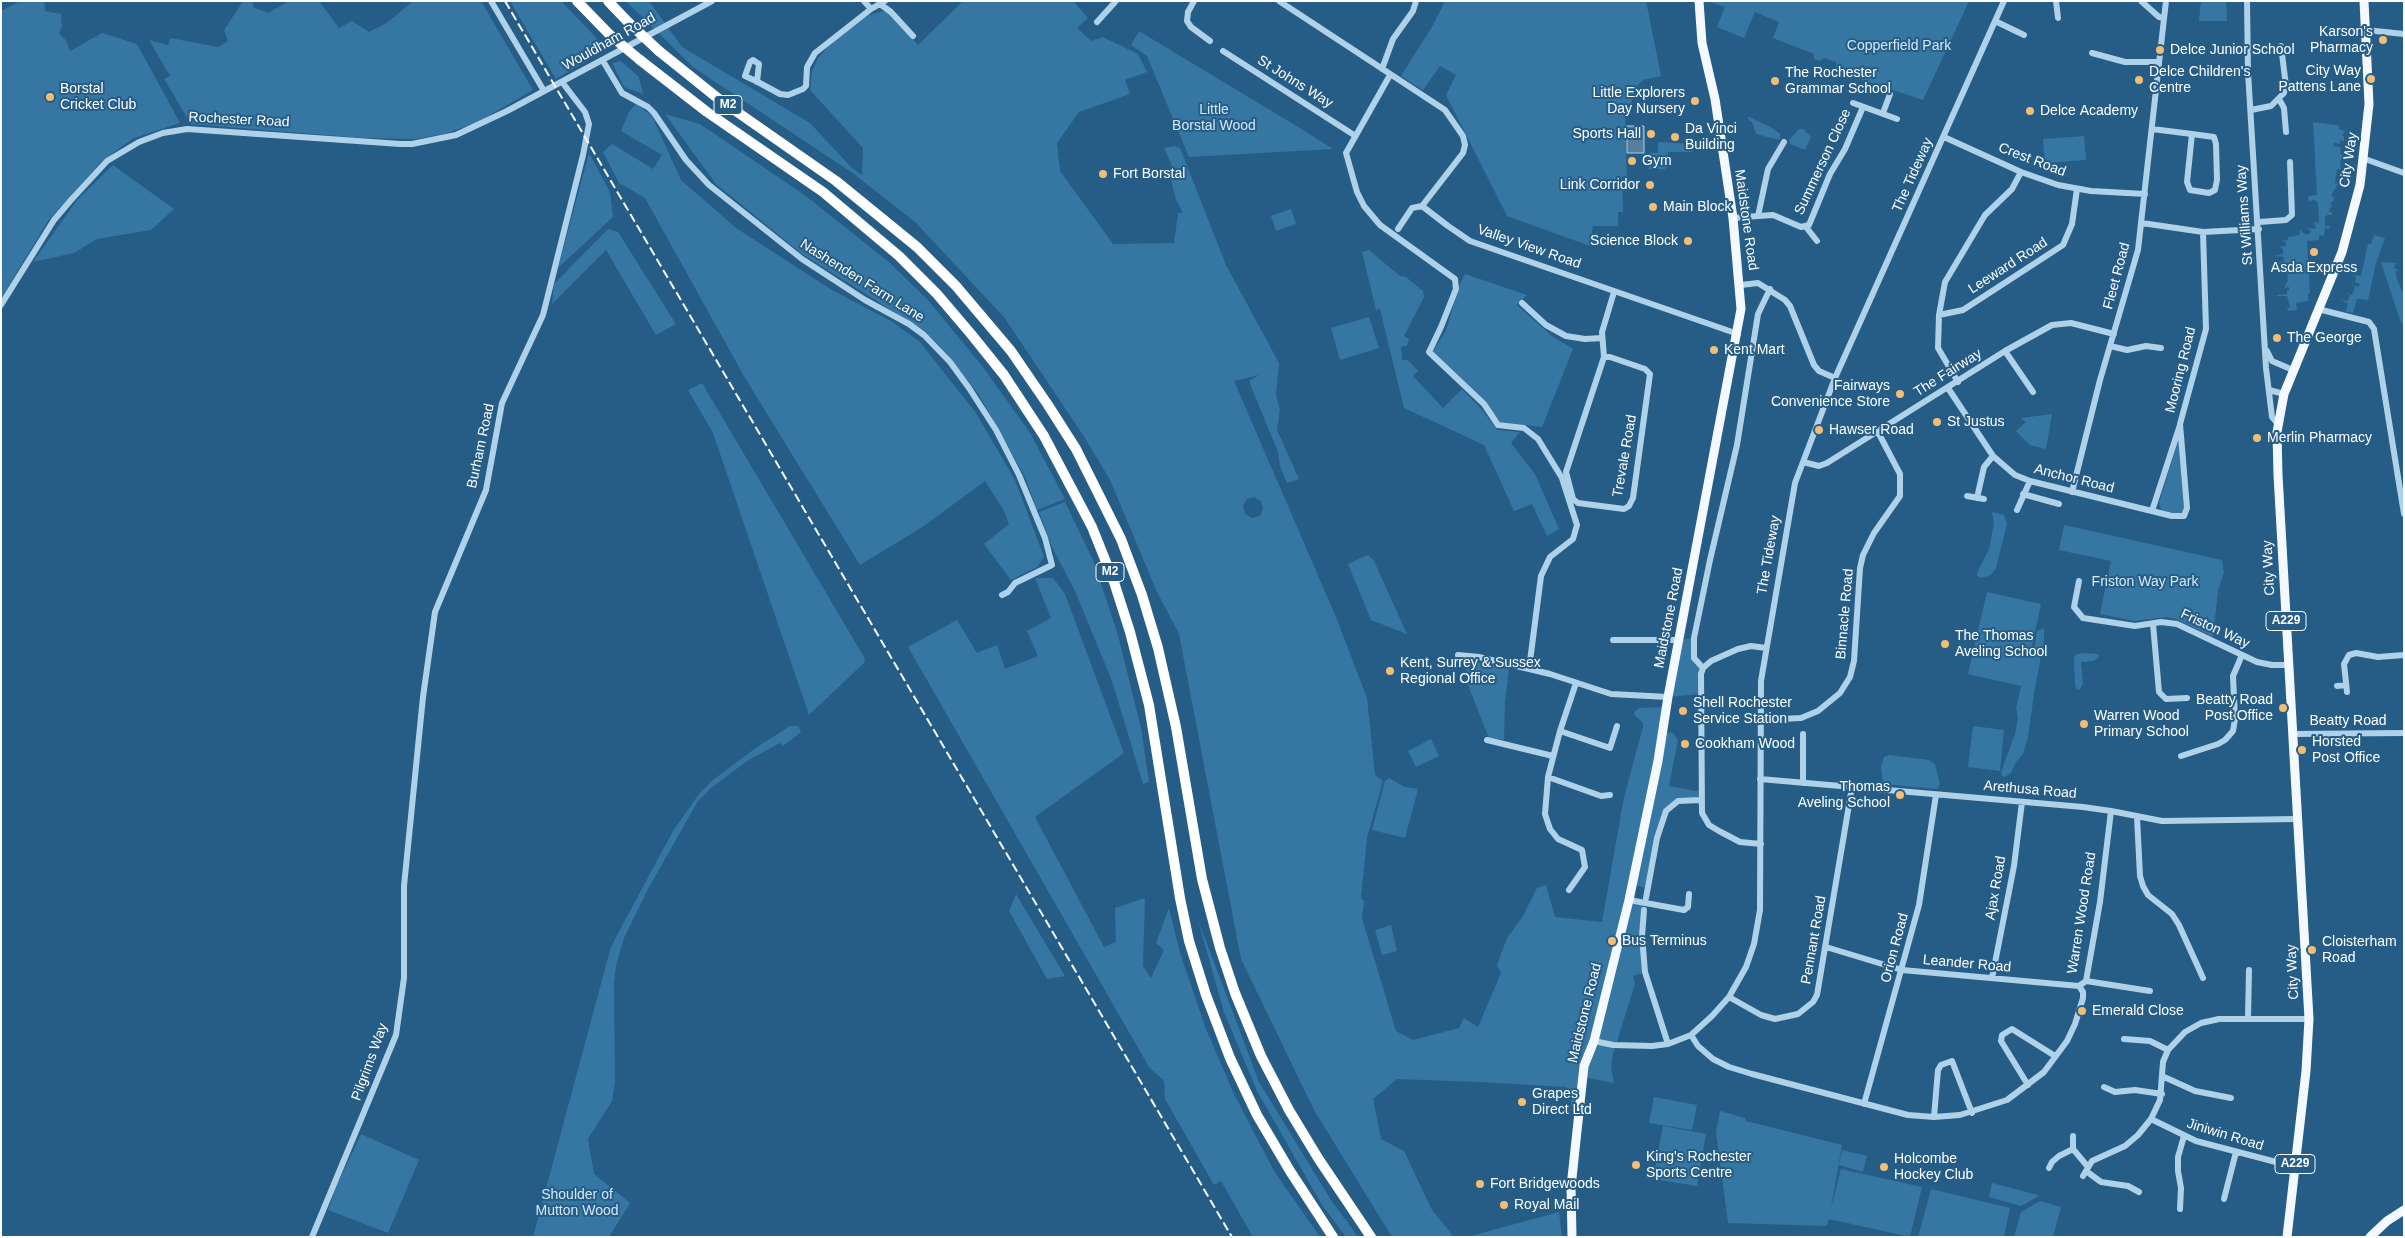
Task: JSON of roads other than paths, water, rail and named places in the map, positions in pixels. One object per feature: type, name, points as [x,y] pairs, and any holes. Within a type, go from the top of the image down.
[{"type":"highway","name":"M2","points":[[576,1],[610,35],[640,60],[707,112],[823,192],[899,256],[937,294],[971,334],[1004,375],[1044,436],[1092,527],[1109,568],[1130,632],[1149,705],[1180,898],[1190,941],[1209,1003],[1230,1058],[1257,1115],[1290,1171],[1334,1237]]},
{"type":"highway","name":"M2","points":[[608,1],[659,51],[720,100],[836,180],[917,247],[956,286],[1011,351],[1076,449],[1121,540],[1151,623],[1176,727],[1204,887],[1220,948],[1235,993],[1261,1056],[1289,1110],[1318,1158],[1371,1237]]},
{"type":"main road","name":"Maidstone Road","points":[[1572,1237],[1571,1187],[1584,1066],[1594,1041],[1629,900],[1658,761],[1668,696],[1738,334],[1741,309],[1741,285],[1734,218],[1716,103],[1702,43],[1699,1]]},
{"type":"main road","name":"City Way","points":[[2287,1237],[2306,1071],[2309,1019],[2277,455],[2278,424],[2284,394],[2349,229],[2365,159],[2369,104],[2364,1]]},
{"type":"main road","points":[[2370,1237],[2387,1221],[2404,1210]]},
{"type":"street","points":[[491,1],[544,91]]},
{"type":"street","name":"Wouldham Road","points":[[544,91],[712,1]]},
{"type":"street","points":[[864,1],[871,9]]},
{"type":"street","points":[[1096,22],[1116,1]]},
{"type":"street","points":[[1194,1],[1188,12],[1188,21],[1191,27],[1210,41]]},
{"type":"street","points":[[1279,1],[1444,110],[1463,136],[1465,146],[1463,153],[1422,206],[1412,208],[1398,229]]},
{"type":"street","points":[[1382,69],[1392,40],[1414,8],[1416,1]]},
{"type":"street","name":"The Tideway","points":[[1594,1041],[1641,1047],[1668,1044],[1691,1034],[1712,1016],[1729,997],[1746,967],[1759,925],[1761,686],[1792,494],[1835,378],[2004,1]]},
{"type":"street","points":[[2056,1],[2058,18]]},
{"type":"street","points":[[2141,1],[2159,17],[2164,18]]},
{"type":"street","name":"Fleet Road","points":[[2072,492],[2110,346],[2138,252],[2166,1]]},
{"type":"street","name":"St Williams Way","points":[[2247,1],[2247,58],[2267,349],[2266,368],[2272,418],[2278,424]]},
{"type":"street","points":[[757,82],[780,94],[788,94],[803,89],[806,86],[807,67],[815,53],[871,9],[882,3],[913,36]]},
{"type":"street","points":[[1994,21],[2024,36]]},
{"type":"street","points":[[2366,30],[2404,34]]},
{"type":"street","points":[[2251,110],[2271,106],[2279,100],[2286,86],[2281,60],[2281,46]]},
{"type":"street","name":"St Johns Way","points":[[1223,51],[1354,134]]},
{"type":"street","points":[[2092,53],[2125,62],[2159,62]]},
{"type":"street","points":[[2281,60],[2290,60]]},
{"type":"street","name":"Nashenden Farm Lane","points":[[603,61],[622,93],[648,107],[654,113],[686,160],[709,186],[802,260],[865,300],[909,324],[934,345],[964,382],[981,405],[1009,455],[1050,552],[1052,564],[1015,583],[1002,595]]},
{"type":"street","points":[[1390,75],[1354,134],[1345,155],[1353,182],[1364,206],[1380,225],[1456,281],[1456,290],[1441,328],[1429,348],[1429,352],[1484,404],[1498,425],[1522,428],[1535,435],[1558,470],[1566,488],[1577,525],[1572,541],[1550,557],[1541,576],[1529,669]]},
{"type":"street","name":"Burham Road","points":[[404,886],[423,697],[435,612],[486,490],[502,403],[543,315],[583,155],[589,124],[585,112],[562,82]]},
{"type":"street","name":"Rochester Road","points":[[1,305],[54,220],[71,200],[107,161],[150,137],[187,129],[412,144],[456,135],[472,129],[544,91]]},
{"type":"street","points":[[1883,112],[1890,94]]},
{"type":"street","points":[[2279,100],[2284,108],[2286,132]]},
{"type":"street","name":"Summerson Close","points":[[1853,103],[1883,112],[1897,119]]},
{"type":"street","name":"Summerson Close","points":[[1806,227],[1809,225],[1830,174],[1844,149],[1863,107]]},
{"type":"street","points":[[2152,129],[2192,134],[2214,137],[2216,144],[2217,180],[2215,190],[2209,193],[2190,190],[2188,182],[2192,134]]},
{"type":"street","name":"Crest Road","points":[[1944,137],[2038,179],[2076,189],[2145,194]]},
{"type":"street","points":[[1758,216],[1768,169],[1784,142]]},
{"type":"street","points":[[2365,159],[2404,173]]},
{"type":"street","points":[[2142,223],[2203,232],[2259,226],[2286,220],[2291,215],[2290,162]]},
{"type":"street","points":[[1958,382],[1938,348],[1939,315],[1945,282],[1985,215],[2012,189],[2021,172]]},
{"type":"street","name":"Leeward Road","points":[[1939,315],[1963,310],[2062,245],[2072,224],[2076,189]]},
{"type":"street","name":"Valley View Road","points":[[1422,206],[1470,241],[1550,267],[1614,292],[1738,334]]},
{"type":"street","name":"Summerson Close","points":[[1734,218],[1773,215],[1806,227],[1817,241]]},
{"type":"street","name":"Mooring Road","points":[[2152,511],[2180,424],[2206,329],[2203,232]]},
{"type":"street","points":[[1741,285],[1758,283],[1785,300],[1790,306],[1814,365],[1819,371],[1835,378]]},
{"type":"street","name":"Maidstone Road","points":[[1704,668],[1694,658],[1694,638],[1737,445],[1758,314],[1770,289]]},
{"type":"street","name":"Trevale Road","points":[[1604,357],[1610,357],[1645,368],[1650,374],[1633,498],[1629,506],[1624,509],[1578,502],[1573,499],[1566,472],[1604,357],[1602,338],[1606,315],[1614,292]]},
{"type":"street","points":[[1522,303],[1546,325],[1566,336],[1585,339],[1602,338]]},
{"type":"street","points":[[2318,309],[2369,322],[2374,329],[2404,514]]},
{"type":"street","name":"The Fairway","points":[[1803,462],[1824,465],[2005,351],[2052,325],[2070,323],[2114,334]]},
{"type":"street","points":[[2110,346],[2127,350],[2145,346],[2160,348]]},
{"type":"street","points":[[2267,349],[2274,362],[2293,370]]},
{"type":"street","points":[[2005,351],[2033,392]]},
{"type":"street","points":[[2266,368],[2274,362]]},
{"type":"street","name":"Anchor Road","points":[[1948,388],[1993,456],[2015,475],[2072,492],[2177,517]]},
{"type":"street","points":[[2269,390],[2284,394]]},
{"type":"street","name":"Mooring Road","points":[[2177,517],[2184,516],[2187,509],[2180,424]]},
{"type":"street","name":"Binnacle Road","points":[[1760,720],[1801,718],[1818,711],[1840,693],[1850,676],[1854,661],[1863,555],[1874,533],[1900,496],[1900,474],[1878,432]]},
{"type":"street","points":[[1967,496],[1981,498],[1984,467],[1993,456]]},
{"type":"street","points":[[2017,510],[2030,481]]},
{"type":"street","points":[[2023,494],[2059,504]]},
{"type":"street","name":"Friston Way","points":[[2079,580],[2074,607],[2083,618],[2135,626],[2169,622],[2184,626],[2242,655],[2265,664],[2289,665]]},
{"type":"street","points":[[2153,624],[2159,692],[2166,698],[2187,698]]},
{"type":"street","points":[[1613,640],[1679,640]]},
{"type":"street","points":[[1761,844],[1740,842],[1709,825],[1702,813],[1700,800],[1701,694],[1704,668],[1711,661],[1745,646],[1766,648]]},
{"type":"street","points":[[2338,686],[2346,689],[2344,664],[2350,655],[2358,653],[2378,657],[2404,655]]},
{"type":"street","points":[[1458,655],[1478,657],[1529,669],[1611,694],[1668,696]]},
{"type":"street","points":[[2181,756],[2218,744],[2225,740],[2233,731],[2235,719],[2233,676],[2242,655]]},
{"type":"street","points":[[1569,890],[1585,867],[1582,850],[1558,839],[1550,829],[1545,814],[1548,777],[1560,731],[1576,683]]},
{"type":"street","points":[[1560,731],[1610,748],[1617,726]]},
{"type":"street","name":"Beatty Road","points":[[2293,734],[2404,733]]},
{"type":"street","points":[[1803,734],[1803,782]]},
{"type":"street","points":[[1487,740],[1553,756]]},
{"type":"street","points":[[1548,777],[1601,796],[1610,795]]},
{"type":"street","name":"Arethusa Road","points":[[1760,779],[2111,810],[2162,821],[2298,819]]},
{"type":"street","name":"Pennant Road","points":[[1729,997],[1761,1015],[1775,1019],[1798,1014],[1813,1002],[1817,994],[1826,947],[1852,787]]},
{"type":"street","name":"Orion Road","points":[[1864,1104],[1919,905],[1936,795]]},
{"type":"street","points":[[1646,898],[1658,838],[1666,811],[1678,801],[1700,800]]},
{"type":"street","name":"Ajax Road","points":[[1992,978],[2014,866],[2022,802]]},
{"type":"street","name":"Warren Wood Road","points":[[1691,1034],[1700,1048],[1729,1067],[1908,1115],[1934,1117],[1972,1112],[2007,1100],[2044,1072],[2067,1041],[2080,1010],[2084,992],[2079,986],[2086,981],[2100,902],[2111,810]]},
{"type":"street","points":[[2137,817],[2140,876],[2143,886],[2148,895],[2172,914],[2179,925],[2203,978]]},
{"type":"street","name":"Pilgrims Way","points":[[312,1237],[396,1035],[404,978],[404,886]]},
{"type":"street","points":[[1629,900],[1684,910],[1688,906],[1689,894]]},
{"type":"street","points":[[1644,910],[1642,936],[1645,972],[1668,1044]]},
{"type":"street","name":"Leander Road","points":[[1826,947],[1902,970],[2079,986]]},
{"type":"street","points":[[2248,1018],[2249,970]]},
{"type":"street","points":[[2086,981],[2150,991]]},
{"type":"street","points":[[2086,1171],[2097,1158],[2125,1146],[2138,1135],[2151,1119],[2159,1105],[2162,1094],[2163,1062],[2168,1050],[2185,1032],[2201,1023],[2219,1019],[2309,1019]]},
{"type":"street","points":[[2028,1085],[2001,1041],[2002,1035],[2012,1030],[2055,1056]]},
{"type":"street","points":[[2124,1039],[2150,1041],[2168,1050]]},
{"type":"street","points":[[1934,1117],[1938,1070],[1941,1065],[1952,1061],[1972,1112]]},
{"type":"street","points":[[2162,1076],[2195,1091],[2232,1098]]},
{"type":"street","points":[[2104,1087],[2115,1092],[2135,1090],[2162,1094]]},
{"type":"street","name":"Jiniwin Road","points":[[2151,1119],[2184,1136],[2295,1167]]},
{"type":"street","points":[[2073,1136],[2073,1149],[2086,1171],[2101,1182],[2128,1186],[2139,1192]]},
{"type":"street","points":[[2180,1208],[2181,1188],[2178,1156],[2184,1136]]},
{"type":"street","points":[[2050,1168],[2052,1162],[2059,1156],[2073,1149]]},
{"type":"street","points":[[2224,1199],[2236,1152]]},
{"type":"railway","points":[[505,1],[1232,1237]]},
{"type":"place","name":"Karson's Pharmacy","points":[[2383,40]]},
{"type":"place","name":"Delce Junior School","points":[[2160,50]]},
{"type":"place","name":"City Way Pattens Lane","points":[[2371,79]]},
{"type":"place","name":"Delce Children's Centre","points":[[2139,80]]},
{"type":"place","name":"The Rochester Grammar School","points":[[1775,81]]},
{"type":"place","name":"Borstal Cricket Club","points":[[50,97]]},
{"type":"place","name":"Little Explorers Day Nursery","points":[[1695,101]]},
{"type":"place","name":"Delce Academy","points":[[2030,111]]},
{"type":"place","name":"Sports Hall","points":[[1651,134]]},
{"type":"place","name":"Da Vinci Building","points":[[1675,137]]},
{"type":"place","name":"Gym","points":[[1632,161]]},
{"type":"place","name":"Fort Borstal","points":[[1103,174]]},
{"type":"place","name":"Link Corridor","points":[[1650,185]]},
{"type":"place","name":"Main Block","points":[[1653,207]]},
{"type":"place","name":"Science Block","points":[[1688,241]]},
{"type":"place","name":"Asda Express","points":[[2314,252]]},
{"type":"place","name":"The George","points":[[2277,338]]},
{"type":"place","name":"Kent Mart","points":[[1714,350]]},
{"type":"place","name":"Fairways Convenience Store","points":[[1900,394]]},
{"type":"place","name":"St Justus","points":[[1937,422]]},
{"type":"place","name":"Hawser Road","points":[[1819,430]]},
{"type":"place","name":"Merlin Pharmacy","points":[[2257,438]]},
{"type":"place","name":"The Thomas Aveling School","points":[[1945,644]]},
{"type":"place","name":"Kent, Surrey & Sussex Regional Office","points":[[1390,671]]},
{"type":"place","name":"Beatty Road Post Office","points":[[2283,708]]},
{"type":"place","name":"Shell Rochester Service Station","points":[[1683,711]]},
{"type":"place","name":"Warren Wood Primary School","points":[[2084,724]]},
{"type":"place","name":"Cookham Wood","points":[[1685,744]]},
{"type":"place","name":"Horsted Post Office","points":[[2302,750]]},
{"type":"place","name":"Thomas Aveling School","points":[[1900,795]]},
{"type":"place","name":"Bus Terminus","points":[[1612,941]]},
{"type":"place","name":"Cloisterham Road","points":[[2312,950]]},
{"type":"place","name":"Emerald Close","points":[[2082,1011]]},
{"type":"place","name":"Grapes Direct Ltd","points":[[1522,1102]]},
{"type":"place","name":"King's Rochester Sports Centre","points":[[1636,1165]]},
{"type":"place","name":"Holcombe Hockey Club","points":[[1884,1167]]},
{"type":"place","name":"Fort Bridgewoods","points":[[1480,1184]]},
{"type":"place","name":"Royal Mail","points":[[1504,1205]]},
{"type":"park label","name":"Copperfield Park","points":[[1899,46]]},
{"type":"park label","name":"Little Borstal Wood","points":[[1214,118]]},
{"type":"park label","name":"Friston Way Park","points":[[2145,582]]},
{"type":"park label","name":"Shoulder of Mutton Wood","points":[[577,1204]]}]
